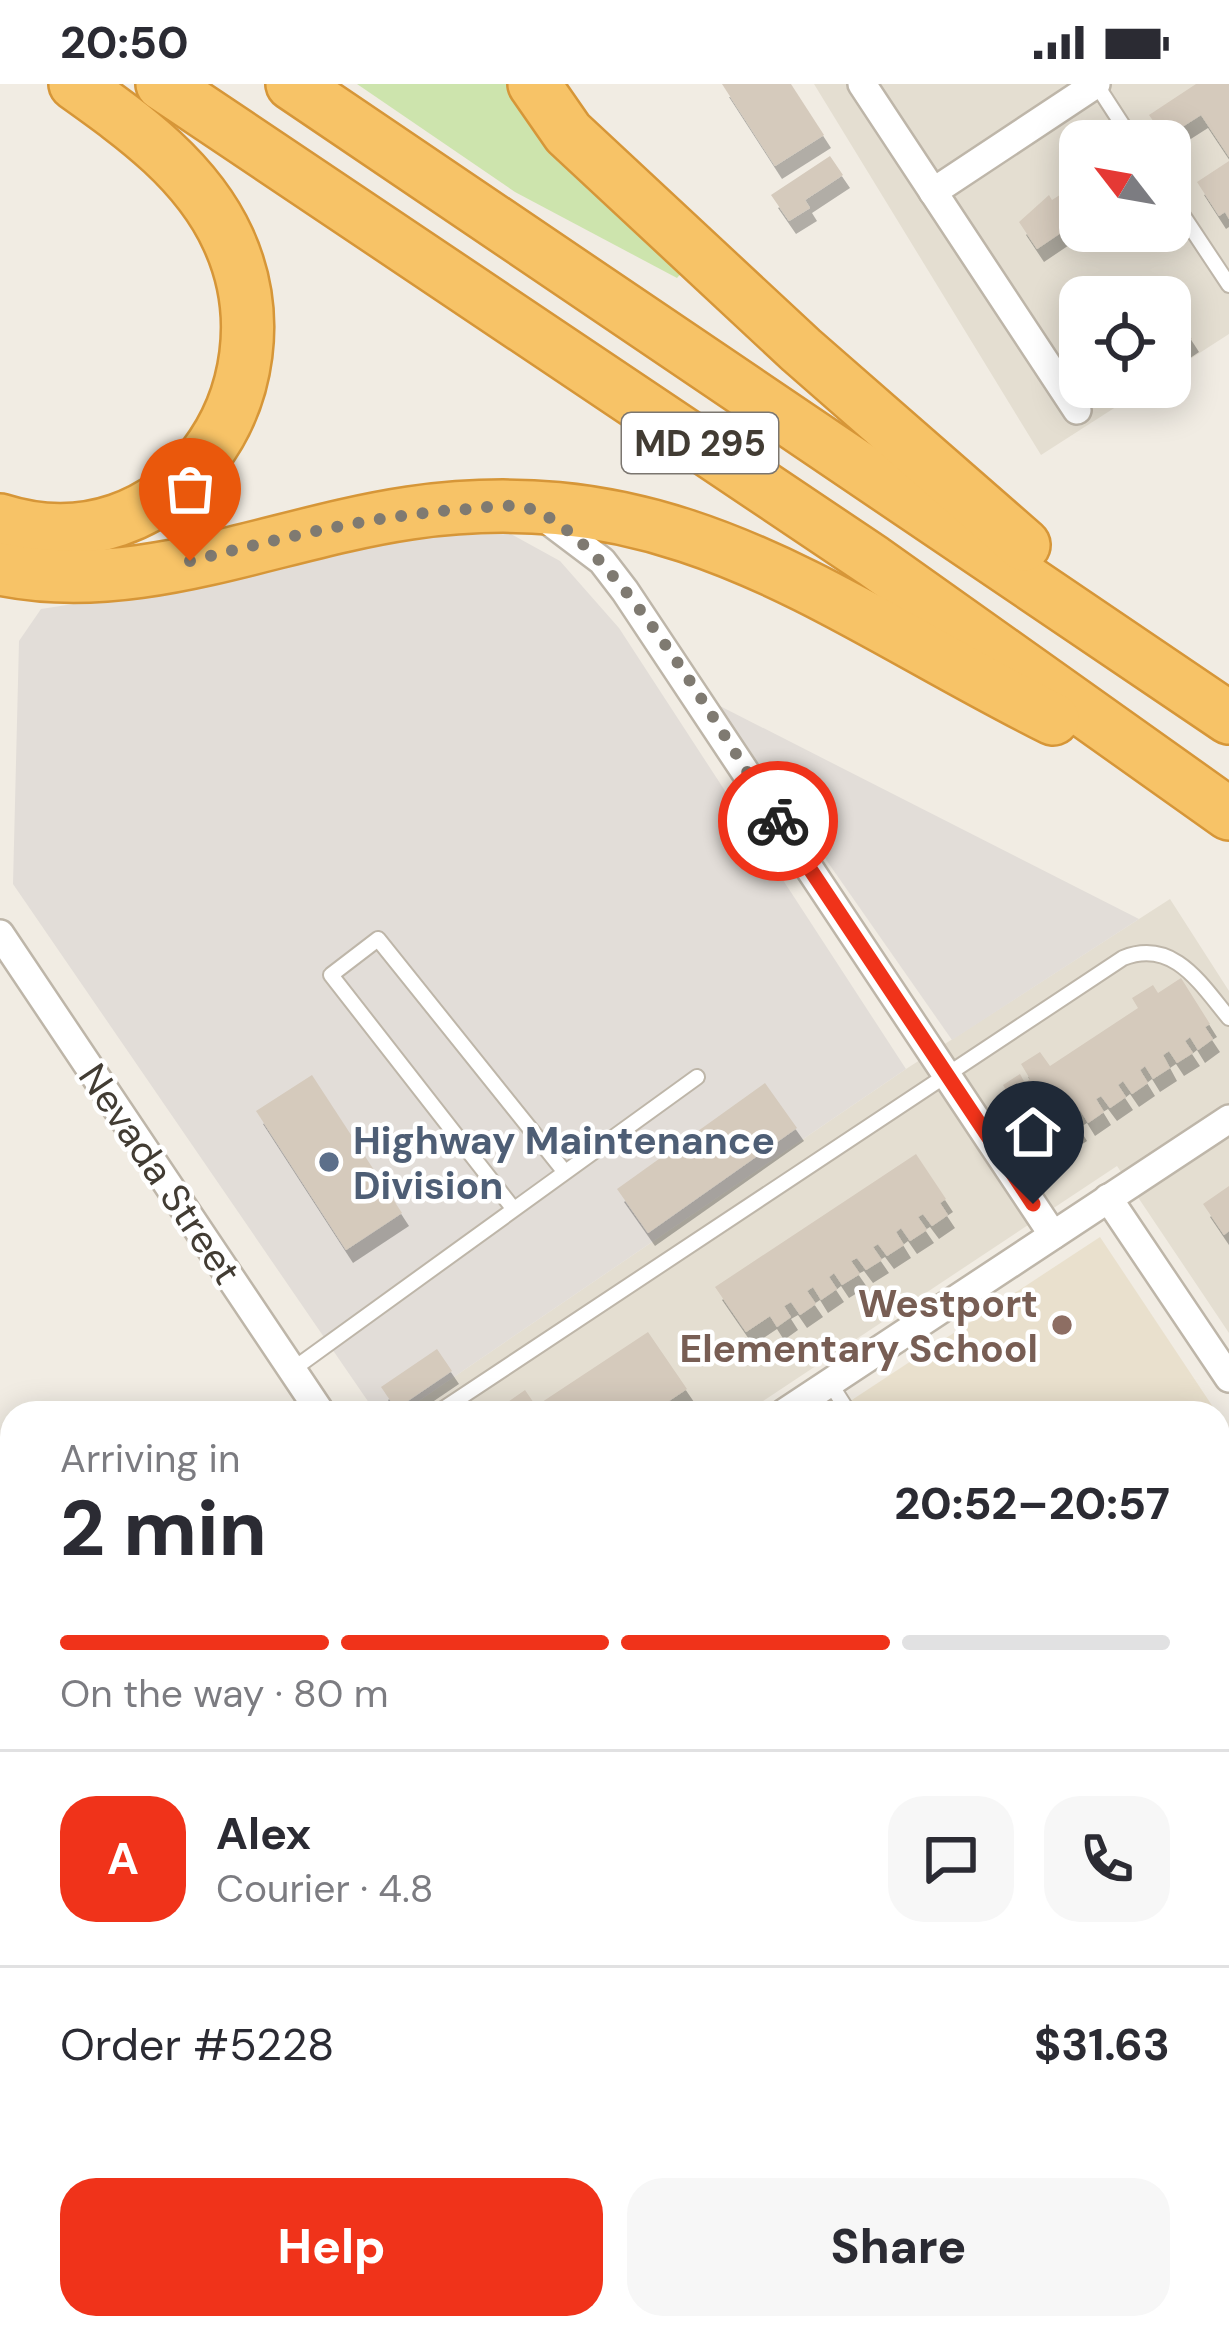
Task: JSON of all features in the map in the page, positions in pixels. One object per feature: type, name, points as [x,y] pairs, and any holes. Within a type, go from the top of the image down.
[{"type":"highway","points":[[0,520],[81,526],[153,502],[184,480],[227,426],[247,368],[246,300],[233,251],[210,208],[159,149],[75,84]]},
{"type":"highway","name":"MD 295","points":[[162,84],[630,395],[1214,803]]},
{"type":"highway","name":"MD 295","points":[[292,84],[1144,656],[1229,718]]},
{"type":"highway","points":[[534,84],[568,133],[654,214],[1144,656]]},
{"type":"highway","points":[[0,569],[37,576],[116,578],[361,520],[435,511],[532,509],[622,519],[734,549],[819,589],[968,676],[1214,803]]},
{"type":"street","points":[[862,84],[1077,410]]},
{"type":"street","points":[[933,193],[1096,84]]},
{"type":"street","points":[[532,509],[574,537],[625,591],[1053,1235]]},
{"type":"street","name":"Nevada Street","points":[[0,934],[312,1401]]},
{"type":"street","points":[[802,1401],[1229,1118]]},
{"type":"street","points":[[1108,1198],[1229,1378]]},
{"type":"lane","points":[[1096,84],[1119,120]]},
{"type":"lane","points":[[1191,228],[1229,285]]},
{"type":"lane","points":[[512,1207],[332,975],[378,938],[564,1171]]},
{"type":"lane","points":[[455,1401],[1142,950],[1179,962],[1229,1018]]},
{"type":"lane","points":[[292,1370],[698,1077]]},
{"type":"lane","points":[[830,1383],[841,1401]]},
{"type":"shaded area","points":[[814,84],[1229,84],[1229,334],[1191,358],[1191,276],[1059,276],[1059,408],[1114,408],[1041,455]]},
{"type":"shaded area","points":[[511,534],[560,561],[619,628],[906,1069],[419,1401],[368,1401],[13,884],[19,641],[41,609],[222,581],[409,536]]},
{"type":"shaded area","points":[[718,705],[1139,919],[952,1040]]},
{"type":"shaded area","points":[[1170,899],[1229,991],[1229,1333],[1117,1166],[763,1401],[419,1401],[906,1069]]},
{"type":"shaded area","name":"Westport Elementary School","points":[[1100,1237],[1209,1401],[850,1401]]},
{"type":"green space","points":[[357,84],[509,84],[685,269],[677,278],[515,192]]},
{"type":"building","points":[[722,84],[791,84],[824,135],[775,166]]},
{"type":"building","points":[[1196,84],[1229,84],[1229,157],[1201,115],[1191,121],[1152,120],[1149,115]]},
{"type":"building","points":[[830,156],[843,175],[805,200],[810,208],[789,221],[771,195]]},
{"type":"building","points":[[1229,161],[1229,219],[1225,212],[1219,216],[1197,182]]},
{"type":"building","points":[[1049,195],[1052,200],[1059,196],[1059,234],[1037,249],[1019,222]]},
{"type":"building","points":[[1181,978],[1210,1024],[1205,1027],[1213,1039],[1198,1050],[1190,1037],[1185,1041],[1193,1053],[1177,1063],[1169,1051],[1163,1055],[1170,1068],[1153,1079],[1145,1066],[1140,1070],[1148,1083],[1132,1094],[1123,1081],[1118,1085],[1126,1097],[1110,1108],[1101,1096],[1096,1099],[1104,1112],[1088,1123],[1080,1110],[1072,1115],[1080,1128],[1066,1137],[1056,1126],[1064,1138],[1043,1153],[1003,1085],[1020,1074],[1025,1083],[1030,1079],[1021,1064],[1040,1052],[1050,1066],[1138,1008],[1132,998],[1153,985],[1158,993]]},
{"type":"building","name":"Highway Maintenance Division","points":[[312,1075],[402,1213],[346,1250],[256,1111]]},
{"type":"building","points":[[765,1083],[797,1128],[648,1233],[617,1189]]},
{"type":"building","points":[[916,1154],[946,1199],[940,1203],[948,1215],[932,1226],[923,1214],[918,1217],[927,1230],[910,1241],[901,1228],[896,1232],[904,1245],[887,1256],[878,1244],[873,1247],[882,1260],[866,1270],[857,1258],[851,1261],[860,1274],[842,1285],[834,1273],[829,1277],[837,1289],[821,1300],[813,1287],[807,1291],[816,1304],[800,1315],[791,1302],[784,1306],[791,1317],[777,1327],[770,1316],[746,1332],[715,1287]]},
{"type":"building","points":[[1229,1186],[1229,1231],[1224,1235],[1203,1204]]},
{"type":"building","points":[[648,1332],[687,1389],[669,1401],[544,1401]]},
{"type":"building","points":[[437,1349],[452,1371],[408,1401],[391,1401],[381,1387]]},
{"type":"building","points":[[525,1390],[533,1401],[509,1401]]},
{"type":"way so far","points":[[190,561],[361,520],[500,506],[532,509],[602,561],[778,821]]},
{"type":"place","name":"Highway Maintenance Division","points":[[329,1162]]},
{"type":"place","name":"Westport Elementary School","points":[[1062,1325]]},
{"type":"route","points":[[778,821],[1033,1204]]}]
